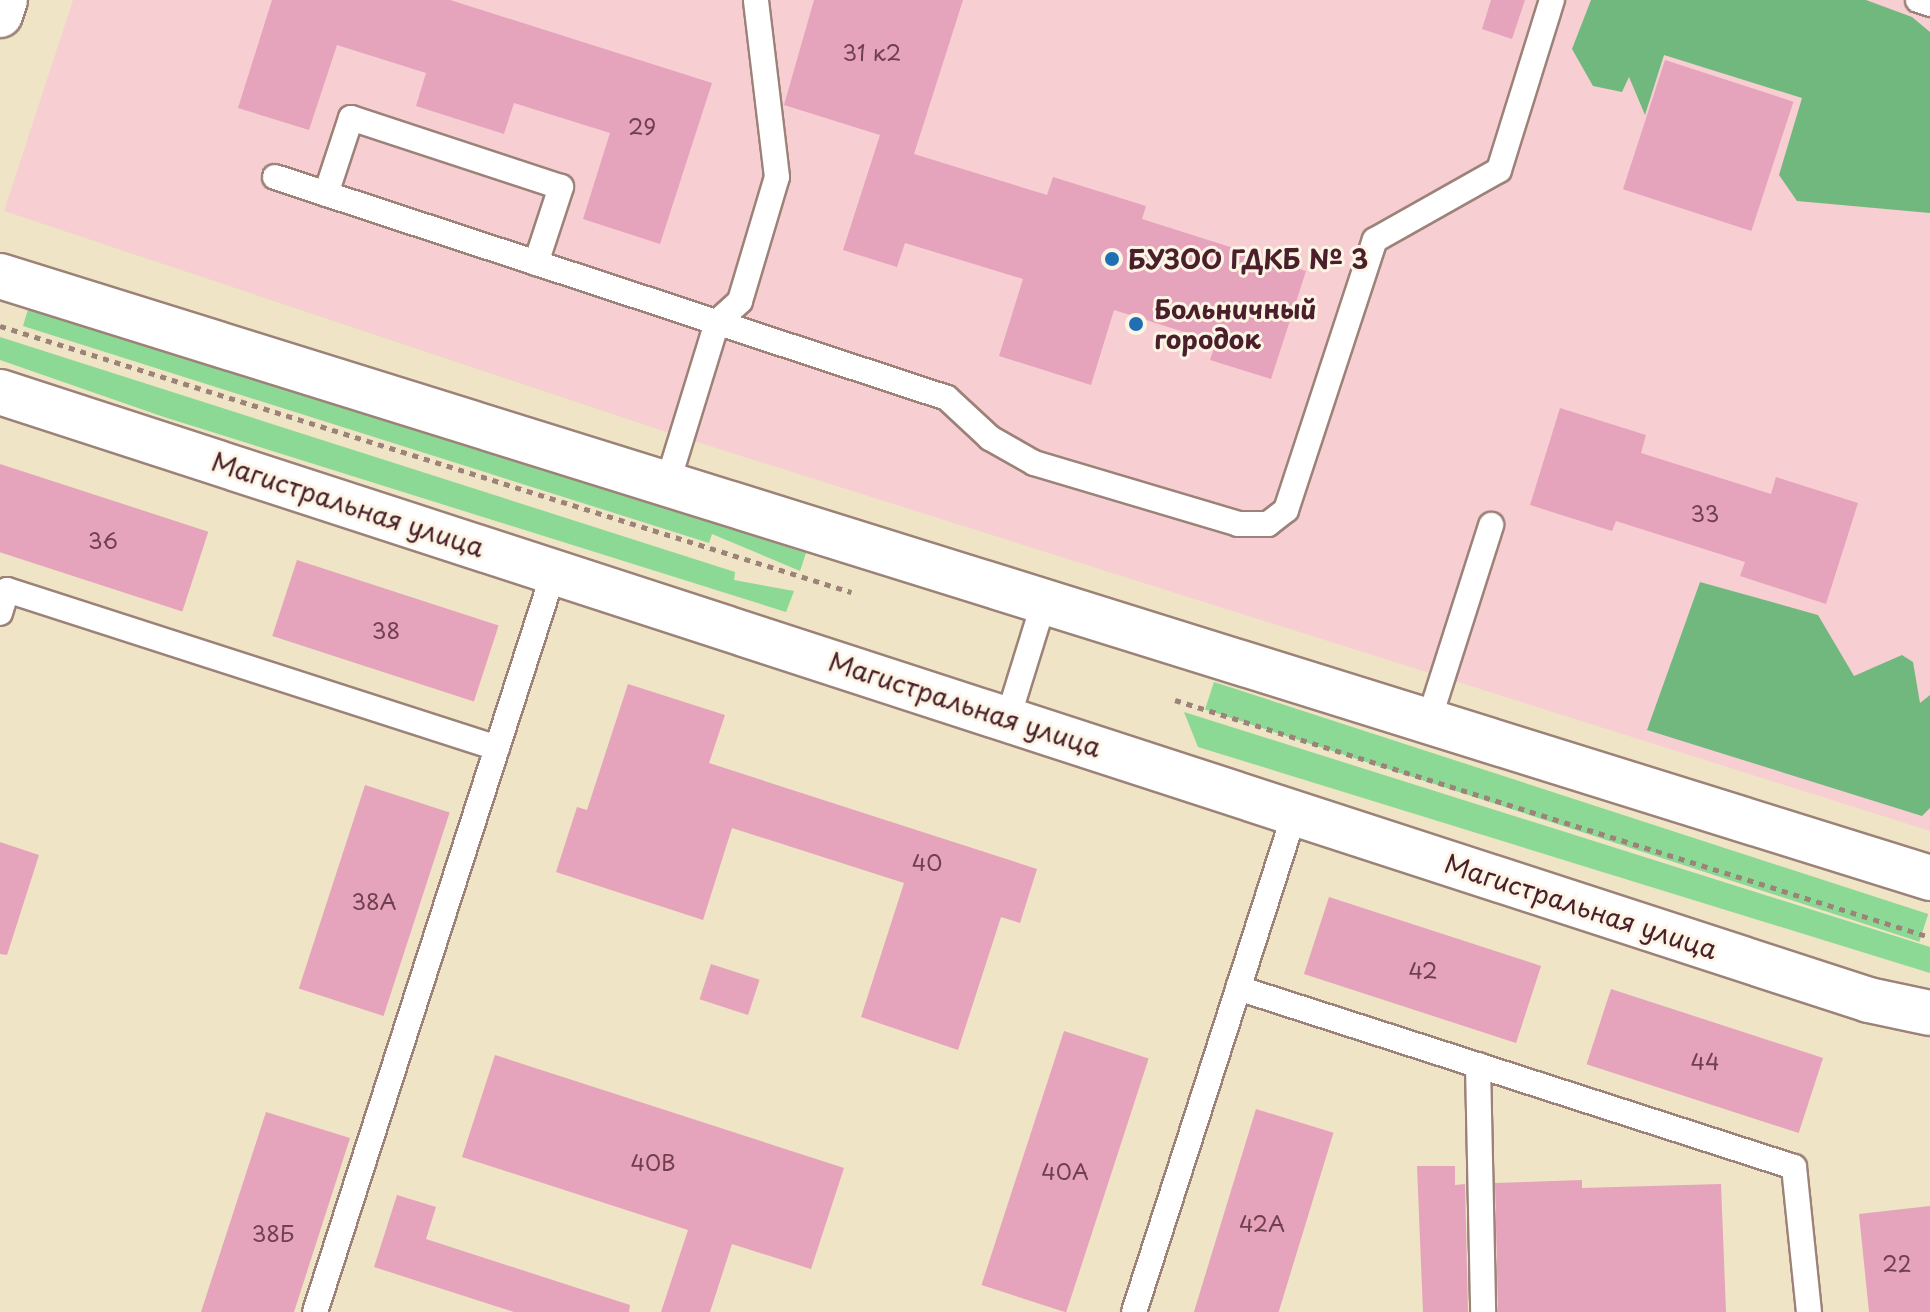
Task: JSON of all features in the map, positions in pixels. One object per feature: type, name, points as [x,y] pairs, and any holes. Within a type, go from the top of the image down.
[{"type":"street","points":[[0,15],[5,0]]},
{"type":"street","points":[[0,276],[666,488],[1044,602],[1930,878]]},
{"type":"street","name":"Магистральная улица","points":[[0,392],[1869,1000],[1930,1013]]},
{"type":"lane","points":[[666,488],[717,322],[740,301],[777,177],[756,0]]},
{"type":"lane","points":[[275,177],[947,398],[990,438],[1034,463],[1238,524],[1268,524],[1286,510],[1375,240],[1499,170],[1552,0]]},
{"type":"lane","points":[[1918,0],[1930,4]]},
{"type":"lane","points":[[326,194],[351,118],[561,187],[536,263]]},
{"type":"lane","points":[[1428,723],[1491,525]]},
{"type":"lane","points":[[315,1312],[554,571]]},
{"type":"lane","points":[[0,613],[7,590],[497,748]]},
{"type":"lane","points":[[1008,718],[1044,602]]},
{"type":"lane","points":[[1134,1312],[1295,812]]},
{"type":"lane","points":[[1238,988],[1794,1167],[1809,1312]]},
{"type":"lane","points":[[1478,1065],[1483,1312]]},
{"type":"path","points":[[0,326],[851,592]]},
{"type":"path","points":[[1175,700],[1930,937]]},
{"type":"shaded area","name":"Больничный городок","points":[[73,0],[1930,0],[1930,831],[681,437],[4,211]]},
{"type":"green space","points":[[1591,0],[1866,0],[1912,17],[1930,32],[1930,213],[1797,201],[1779,175],[1802,98],[1664,55],[1645,115],[1629,77],[1622,92],[1593,86],[1572,49]]},
{"type":"green space","points":[[29,306],[806,553],[800,571],[712,534],[709,543],[23,326]]},
{"type":"green space","points":[[0,337],[735,572],[734,580],[794,591],[786,612],[164,417],[0,360]]},
{"type":"green space","points":[[1700,582],[1818,615],[1854,676],[1902,655],[1913,662],[1920,703],[1930,695],[1930,808],[1922,816],[1647,730]]},
{"type":"green space","points":[[1214,682],[1928,914],[1919,942],[1205,710]]},
{"type":"green space","points":[[1184,712],[1930,947],[1930,973],[1198,747]]},
{"type":"building","points":[[272,0],[450,0],[712,83],[660,244],[583,219],[610,133],[514,103],[504,134],[416,106],[426,73],[337,45],[309,130],[238,108]]},
{"type":"building","name":"БУЗОО ГДКБ № 3","points":[[814,0],[963,0],[914,154],[1047,195],[1053,177],[1146,206],[1142,219],[1306,271],[1271,379],[1210,360],[1216,342],[1114,310],[1091,385],[999,356],[1023,279],[905,243],[897,267],[843,250],[880,135],[784,105]]},
{"type":"building","points":[[1491,0],[1525,0],[1512,39],[1482,29]]},
{"type":"building","points":[[1665,60],[1793,102],[1751,231],[1623,189]]},
{"type":"building","points":[[1560,408],[1646,435],[1641,453],[1771,494],[1776,477],[1858,503],[1826,604],[1740,576],[1745,562],[1616,521],[1612,531],[1530,505]]},
{"type":"building","points":[[0,464],[208,532],[182,612],[0,552]]},
{"type":"building","points":[[297,560],[499,626],[474,702],[272,636]]},
{"type":"building","points":[[628,684],[725,715],[709,763],[1037,869],[1020,923],[1001,917],[958,1050],[861,1017],[904,883],[732,828],[703,920],[556,872],[577,807],[587,810]]},
{"type":"building","points":[[365,785],[450,813],[384,1016],[299,989]]},
{"type":"building","points":[[0,842],[39,855],[7,955],[0,954]]},
{"type":"building","points":[[1329,897],[1541,966],[1516,1043],[1304,974]]},
{"type":"building","points":[[711,964],[760,980],[748,1015],[700,999]]},
{"type":"building","points":[[1611,989],[1823,1058],[1799,1133],[1587,1064]]},
{"type":"building","points":[[1064,1031],[1149,1059],[1066,1312],[981,1285]]},
{"type":"building","points":[[495,1055],[844,1168],[811,1269],[732,1244],[710,1312],[661,1312],[688,1230],[462,1157]]},
{"type":"building","points":[[1256,1109],[1333,1133],[1279,1312],[1194,1312]]},
{"type":"building","points":[[266,1112],[350,1138],[294,1312],[201,1312]]},
{"type":"building","points":[[1417,1166],[1455,1166],[1455,1185],[1465,1184],[1468,1312],[1423,1312]]},
{"type":"building","points":[[1582,1180],[1582,1188],[1721,1184],[1726,1312],[1498,1312],[1495,1183]]},
{"type":"building","points":[[397,1195],[436,1207],[426,1239],[630,1305],[629,1312],[514,1312],[374,1267]]},
{"type":"building","points":[[1930,1206],[1930,1312],[1869,1312],[1859,1214]]},
{"type":"place","name":"БУЗОО ГДКБ № 3","points":[[1112,259]]},
{"type":"place","name":"Больничный городок","points":[[1136,324]]}]
